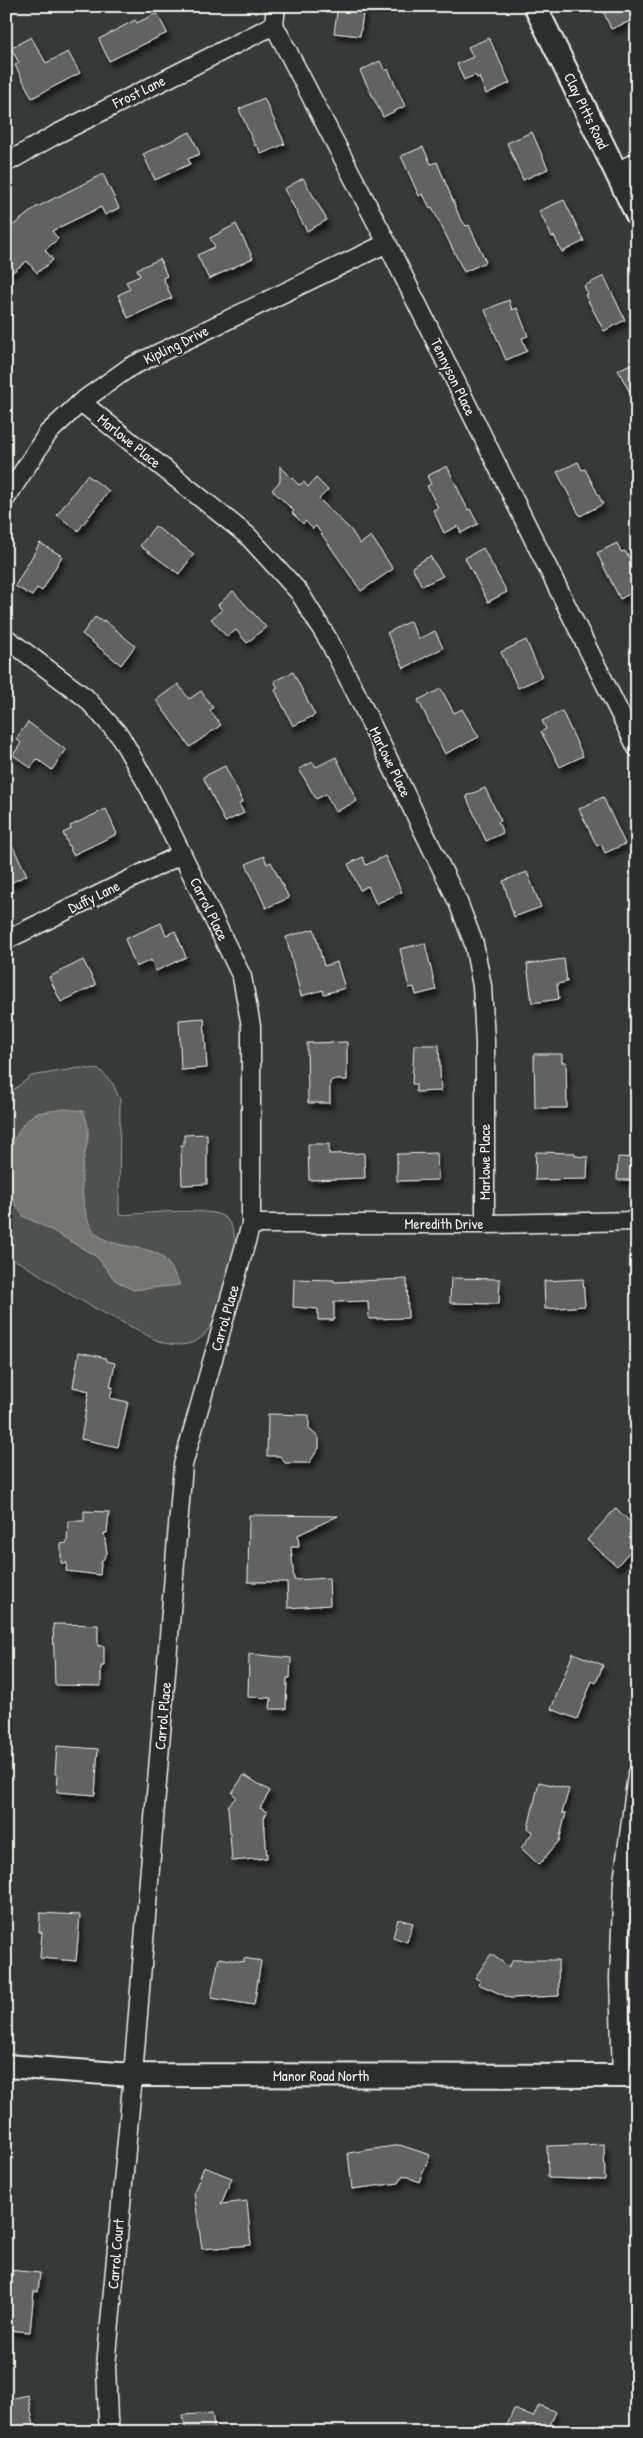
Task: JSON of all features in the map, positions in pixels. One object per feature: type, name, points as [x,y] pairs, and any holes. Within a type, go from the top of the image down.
[{"type":"street","points":[[274,25],[276,6]]},
{"type":"street","name":"Clay Pitts Road","points":[[535,6],[637,216]]},
{"type":"street","name":"Frost Lane","points":[[6,163],[54,134],[274,25]]},
{"type":"street","name":"Tennyson Place","points":[[274,25],[387,243],[637,748]]},
{"type":"street","points":[[616,173],[637,161]]},
{"type":"street","name":"Kipling Drive","points":[[6,498],[48,433],[81,402],[130,367],[387,243]]},
{"type":"street","name":"Marlowe Place","points":[[81,402],[248,536],[299,592],[329,641],[359,699],[458,902],[474,944],[482,986],[485,1042],[485,1224]]},
{"type":"street","name":"Carrol Place","points":[[6,638],[86,698],[120,736],[182,854],[242,977],[251,1026],[251,1224],[183,1465],[133,2075]]},
{"type":"street","name":"Duffy Lane","points":[[6,940],[182,854]]},
{"type":"street","name":"Meredith Drive","points":[[251,1224],[485,1224],[637,1221]]},
{"type":"street","points":[[629,2076],[619,1978],[623,1882],[637,1775]]},
{"type":"street","name":"Manor Road North","points":[[6,2066],[133,2075],[629,2076]]},
{"type":"street","name":"Carrol Court","points":[[111,2432],[108,2420],[106,2366],[133,2075]]},
{"type":"shaded area","points":[[80,1068],[100,1070],[113,1084],[120,1100],[119,1215],[190,1211],[205,1212],[224,1217],[232,1227],[235,1241],[235,1258],[226,1294],[211,1325],[204,1335],[192,1343],[174,1345],[157,1340],[64,1291],[29,1268],[6,1256],[6,1096],[31,1076]]},
{"type":"shaded area","points":[[65,1109],[83,1111],[88,1127],[82,1184],[84,1207],[91,1227],[97,1234],[113,1243],[158,1254],[168,1264],[180,1285],[133,1290],[115,1280],[97,1257],[55,1232],[23,1216],[6,1188],[7,1152],[23,1124],[35,1113]]},
{"type":"building","points":[[338,6],[364,6],[360,36],[334,33]]},
{"type":"building","points":[[601,6],[630,6],[636,19],[611,29]]},
{"type":"building","points":[[157,13],[167,33],[109,61],[99,39],[135,20],[137,23]]},
{"type":"building","points":[[31,37],[46,63],[68,52],[80,73],[32,98],[15,65],[19,63],[11,48]]},
{"type":"building","points":[[489,38],[510,83],[486,94],[479,77],[477,78],[475,75],[464,80],[457,64],[473,57],[468,47]]},
{"type":"building","points":[[380,61],[385,71],[388,69],[405,106],[383,117],[360,71]]},
{"type":"building","points":[[264,98],[285,144],[261,154],[257,145],[255,146],[239,109]]},
{"type":"building","points":[[190,132],[200,154],[188,159],[190,164],[155,180],[143,154]]},
{"type":"building","points":[[532,132],[548,169],[523,180],[507,143]]},
{"type":"building","points":[[423,147],[431,164],[437,162],[460,218],[466,226],[469,225],[486,262],[464,272],[432,207],[430,208],[423,194],[419,196],[401,156]]},
{"type":"building","points":[[103,174],[119,208],[105,215],[101,207],[52,231],[58,239],[45,250],[53,260],[37,273],[27,261],[6,277],[6,231],[35,208]]},
{"type":"building","points":[[303,178],[327,220],[307,231],[284,189]]},
{"type":"building","points":[[564,200],[584,241],[562,252],[539,211]]},
{"type":"building","points":[[236,224],[253,258],[209,279],[197,255],[215,247],[210,238]]},
{"type":"building","points":[[160,259],[167,276],[163,278],[172,298],[128,318],[118,295],[130,289],[126,282],[140,276],[137,269]]},
{"type":"building","points":[[604,276],[625,320],[604,331],[585,295],[588,294],[584,286]]},
{"type":"building","points":[[509,300],[512,310],[517,308],[528,336],[522,338],[527,351],[506,360],[485,310]]},
{"type":"building","points":[[637,361],[637,406],[618,370]]},
{"type":"building","points":[[578,462],[582,470],[585,469],[603,504],[580,516],[557,472]]},
{"type":"building","points":[[280,466],[299,485],[304,482],[308,487],[316,478],[328,490],[319,499],[351,530],[360,544],[371,536],[393,569],[361,591],[316,526],[313,529],[305,521],[303,524],[292,513],[294,511],[272,490],[280,481]]},
{"type":"building","points":[[447,466],[468,510],[470,509],[478,524],[461,533],[458,526],[444,533],[433,510],[438,508],[427,486],[431,484],[427,476]]},
{"type":"building","points":[[87,475],[109,491],[78,531],[57,515]]},
{"type":"building","points":[[155,526],[194,554],[179,574],[140,546]]},
{"type":"building","points":[[40,543],[62,556],[42,591],[37,588],[32,596],[15,586]]},
{"type":"building","points":[[617,543],[621,552],[625,551],[629,558],[631,557],[637,570],[637,590],[620,599],[597,553]]},
{"type":"building","points":[[483,548],[507,592],[488,602],[465,558]]},
{"type":"building","points":[[430,556],[443,576],[422,586],[412,567]]},
{"type":"building","points":[[233,591],[266,627],[247,643],[236,630],[227,637],[211,619],[222,610],[218,605]]},
{"type":"building","points":[[95,617],[103,622],[104,620],[135,646],[121,665],[82,634]]},
{"type":"building","points":[[410,621],[419,639],[435,631],[443,648],[404,668],[387,633]]},
{"type":"building","points":[[526,640],[542,677],[518,688],[501,652]]},
{"type":"building","points":[[293,672],[315,715],[293,726],[275,690],[278,688],[274,681]]},
{"type":"building","points":[[178,684],[189,699],[201,691],[213,708],[210,710],[221,725],[190,747],[156,700]]},
{"type":"building","points":[[441,689],[454,713],[462,709],[479,737],[445,754],[418,700]]},
{"type":"building","points":[[562,711],[583,756],[560,767],[541,732],[546,729],[542,721]]},
{"type":"building","points":[[28,722],[66,750],[52,770],[37,759],[31,768],[13,755],[21,743],[16,739]]},
{"type":"building","points":[[336,757],[357,801],[335,812],[326,794],[316,799],[299,769],[313,762],[316,767]]},
{"type":"building","points":[[225,766],[239,794],[242,802],[239,804],[244,813],[225,822],[203,777]]},
{"type":"building","points":[[485,788],[501,821],[498,822],[503,833],[486,841],[466,796]]},
{"type":"building","points":[[603,797],[625,844],[605,853],[601,844],[597,846],[579,809]]},
{"type":"building","points":[[106,809],[117,834],[73,855],[63,833],[71,829],[70,826]]},
{"type":"building","points":[[6,833],[27,875],[6,885]]},
{"type":"building","points":[[264,856],[267,864],[271,862],[289,898],[266,908],[246,864]]},
{"type":"building","points":[[385,856],[402,892],[376,904],[368,886],[360,890],[348,864],[363,857],[366,865]]},
{"type":"building","points":[[527,872],[541,907],[514,917],[503,881]]},
{"type":"building","points":[[161,923],[166,935],[175,931],[186,957],[156,971],[151,960],[136,967],[125,939]]},
{"type":"building","points":[[314,929],[324,966],[337,962],[345,988],[324,994],[323,990],[301,996],[286,937]]},
{"type":"building","points":[[425,943],[436,990],[416,995],[414,987],[409,988],[400,949]]},
{"type":"building","points":[[564,959],[567,982],[557,984],[559,999],[532,1003],[527,964]]},
{"type":"building","points":[[83,960],[96,985],[61,1002],[49,977]]},
{"type":"building","points":[[204,1018],[207,1068],[181,1070],[179,1020]]},
{"type":"building","points":[[347,1042],[347,1080],[332,1080],[330,1082],[330,1103],[308,1103],[307,1043]]},
{"type":"building","points":[[414,1045],[439,1045],[441,1091],[416,1092],[416,1084],[412,1084]]},
{"type":"building","points":[[534,1054],[562,1054],[562,1062],[566,1062],[567,1108],[535,1108]]},
{"type":"building","points":[[207,1134],[207,1184],[182,1185],[181,1145],[184,1145],[184,1135]]},
{"type":"building","points":[[308,1144],[329,1144],[329,1154],[364,1153],[365,1178],[309,1180]]},
{"type":"building","points":[[536,1152],[575,1153],[575,1156],[588,1157],[587,1179],[535,1180]]},
{"type":"building","points":[[437,1153],[438,1180],[397,1181],[397,1154]]},
{"type":"building","points":[[618,1157],[637,1158],[637,1180],[617,1180]]},
{"type":"building","points":[[451,1278],[500,1279],[499,1304],[450,1303]]},
{"type":"building","points":[[294,1279],[334,1280],[334,1282],[407,1279],[408,1318],[369,1319],[368,1301],[334,1302],[334,1320],[318,1320],[318,1309],[293,1307]]},
{"type":"building","points":[[583,1279],[585,1306],[545,1309],[544,1281]]},
{"type":"building","points":[[79,1352],[106,1358],[107,1361],[115,1363],[110,1387],[113,1387],[110,1398],[128,1402],[118,1447],[81,1439],[89,1391],[73,1387]]},
{"type":"building","points":[[268,1414],[309,1415],[309,1429],[319,1438],[319,1448],[309,1463],[285,1463],[280,1456],[267,1456]]},
{"type":"building","points":[[616,1508],[637,1529],[637,1543],[617,1566],[587,1540]]},
{"type":"building","points":[[84,1511],[109,1512],[107,1533],[104,1533],[107,1553],[101,1563],[100,1575],[66,1571],[67,1563],[61,1563],[61,1544],[67,1543],[68,1521],[84,1521]]},
{"type":"building","points":[[249,1515],[338,1516],[298,1535],[299,1547],[291,1547],[294,1580],[329,1578],[330,1605],[288,1608],[287,1582],[248,1582]]},
{"type":"building","points":[[53,1624],[98,1625],[98,1646],[104,1646],[101,1686],[55,1685]]},
{"type":"building","points":[[573,1653],[603,1665],[596,1683],[592,1681],[577,1719],[551,1709]]},
{"type":"building","points":[[249,1654],[291,1658],[290,1678],[287,1678],[286,1709],[270,1709],[271,1698],[248,1697]]},
{"type":"building","points":[[57,1746],[98,1749],[95,1795],[57,1792],[58,1774],[55,1774]]},
{"type":"building","points":[[244,1775],[270,1791],[260,1808],[267,1812],[264,1818],[267,1858],[232,1861],[228,1806],[236,1797],[232,1793]]},
{"type":"building","points":[[539,1782],[569,1789],[562,1813],[566,1813],[559,1841],[539,1865],[521,1848],[533,1832],[528,1828]]},
{"type":"building","points":[[40,1913],[80,1915],[76,1961],[40,1958],[42,1932],[39,1932]]},
{"type":"building","points":[[398,1919],[413,1923],[407,1942],[393,1937]]},
{"type":"building","points":[[491,1954],[509,1967],[513,1960],[558,1960],[559,1996],[510,1998],[478,1984],[481,1981],[475,1978]]},
{"type":"building","points":[[219,1958],[244,1962],[244,1958],[261,1961],[254,2005],[211,1998]]},
{"type":"building","points":[[604,2144],[605,2180],[548,2178],[547,2146]]},
{"type":"building","points":[[400,2145],[430,2155],[419,2182],[403,2175],[399,2183],[352,2189],[348,2153]]},
{"type":"building","points":[[204,2167],[232,2178],[221,2204],[247,2201],[251,2245],[202,2249],[194,2192]]},
{"type":"building","points":[[9,2270],[40,2273],[38,2292],[34,2291],[30,2332],[6,2330]]},
{"type":"building","points":[[28,2395],[35,2432],[6,2432],[6,2400]]},
{"type":"building","points":[[539,2405],[556,2412],[550,2425],[566,2432],[504,2432],[514,2409],[533,2417]]},
{"type":"building","points":[[212,2413],[215,2432],[186,2432],[183,2415]]}]
